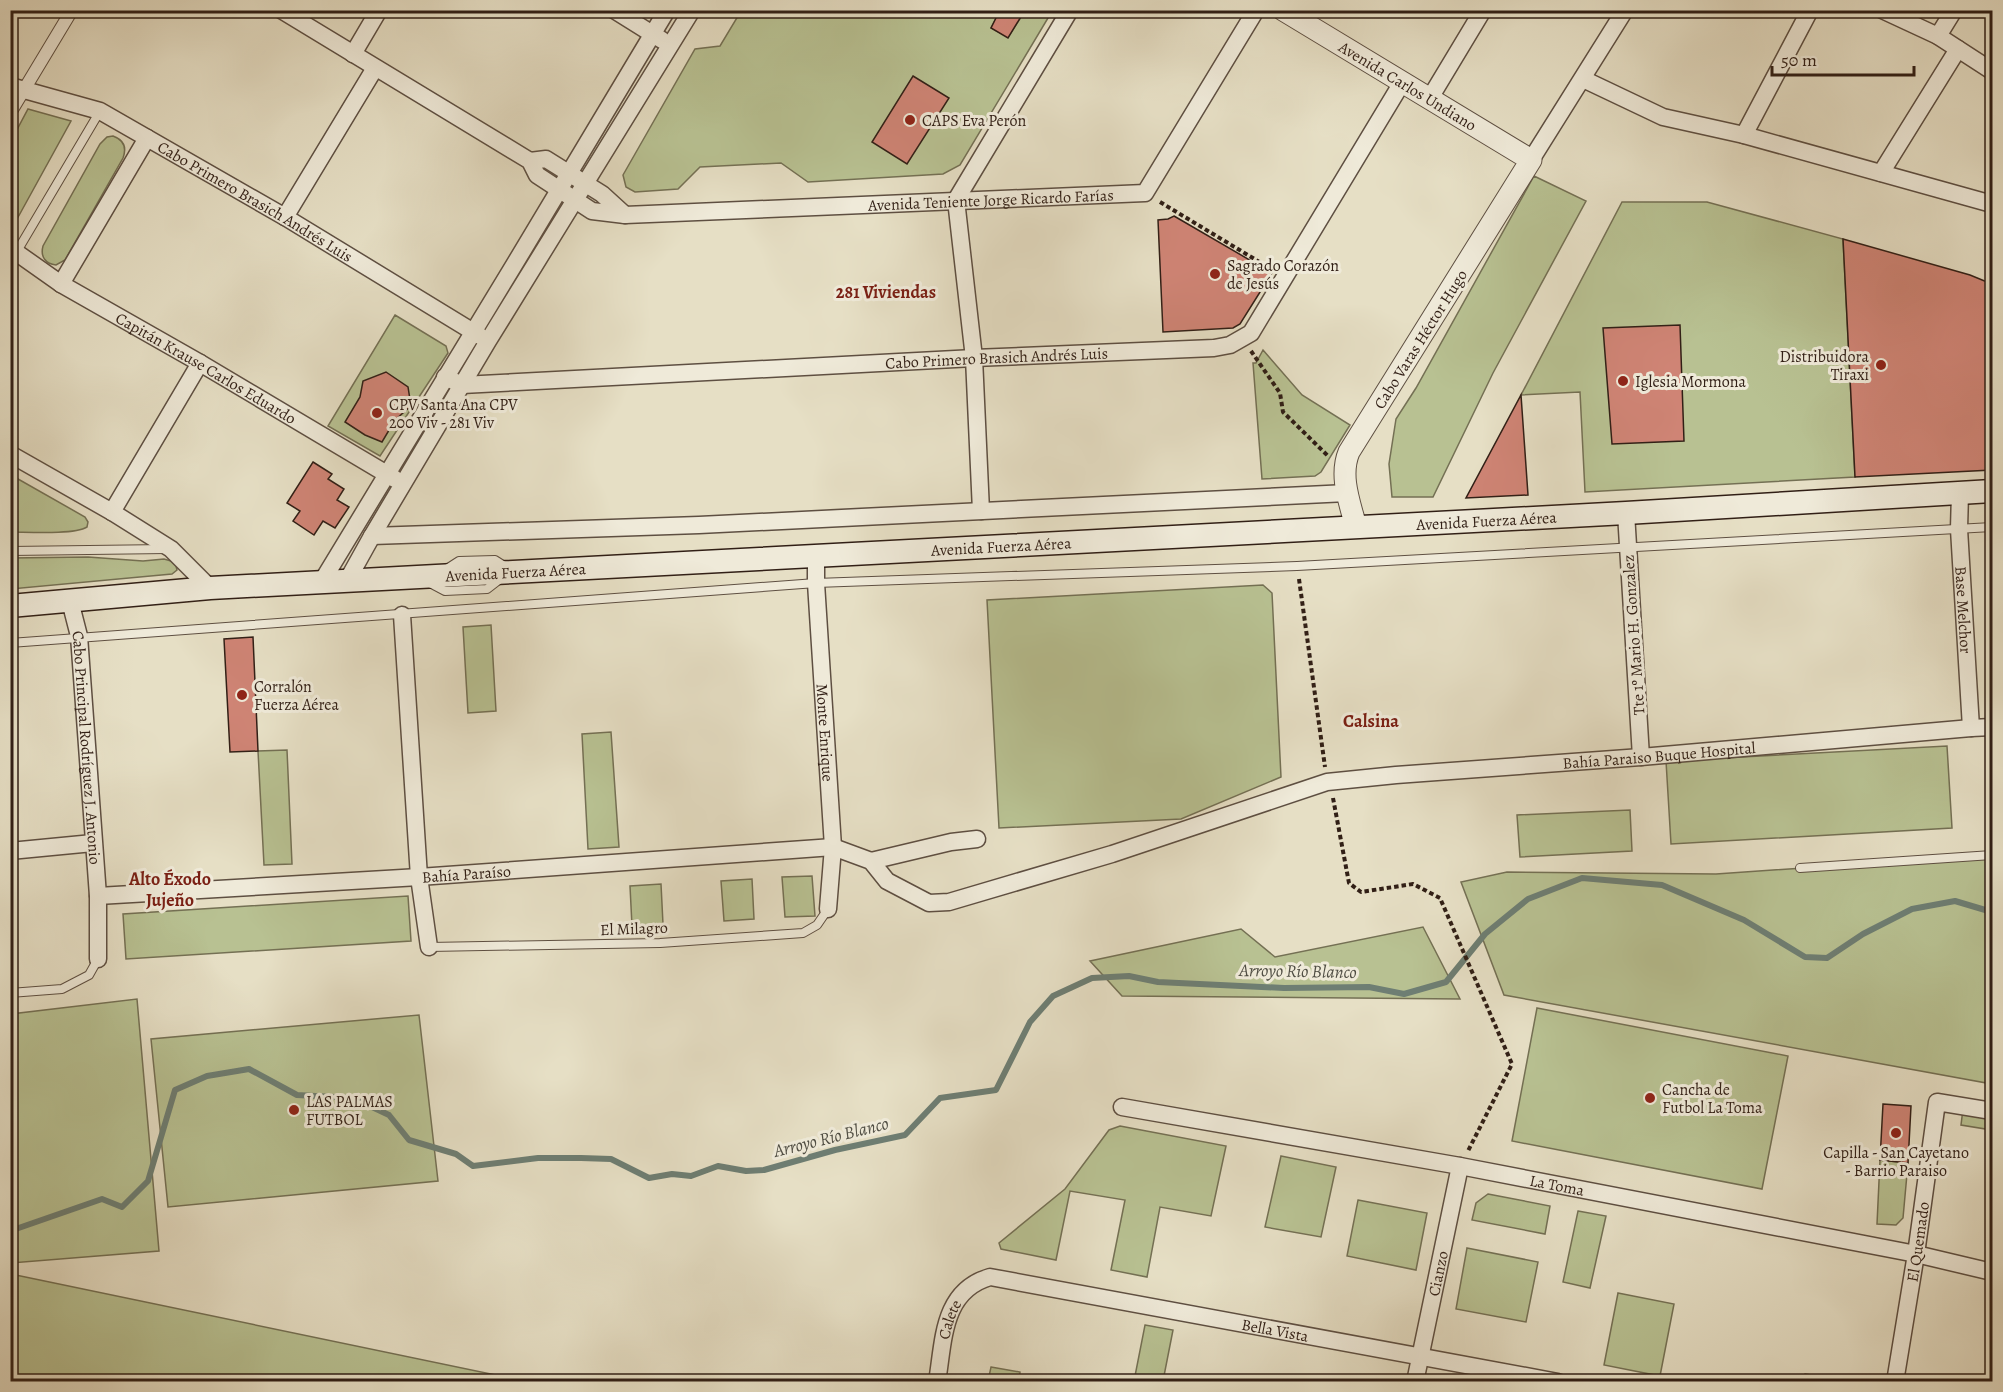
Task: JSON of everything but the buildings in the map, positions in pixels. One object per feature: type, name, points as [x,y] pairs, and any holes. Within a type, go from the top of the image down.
[{"type":"main road","name":"Avenida Fuerza Aérea","points":[[10,606],[210,588],[1626,513],[1992,491]]},
{"type":"street","points":[[10,113],[18,87],[72,10]]},
{"type":"street","name":"Avenida Teniente Jorge Ricardo Farías","points":[[281,10],[530,161],[537,175],[592,211],[625,215],[1145,193]]},
{"type":"street","points":[[353,54],[379,10]]},
{"type":"street","points":[[614,10],[671,45]]},
{"type":"street","points":[[321,583],[667,10]]},
{"type":"street","points":[[347,581],[462,385],[692,10]]},
{"type":"street","points":[[981,510],[974,358],[956,200],[1070,10]]},
{"type":"street","points":[[1145,193],[1256,10]]},
{"type":"street","name":"Avenida Carlos Undiano","points":[[1283,10],[1532,160]]},
{"type":"street","points":[[1430,98],[1483,10]]},
{"type":"street","points":[[1532,160],[1625,10]]},
{"type":"street","points":[[1744,135],[1810,10]]},
{"type":"street","points":[[1882,10],[1938,36],[1992,71]]},
{"type":"street","points":[[1938,36],[1954,10]]},
{"type":"street","points":[[1881,173],[1958,49]]},
{"type":"street","points":[[285,217],[375,68]]},
{"type":"street","points":[[1583,79],[1663,117],[1744,135],[1992,204]]},
{"type":"street","name":"Cabo Primero Brasich Andrés Luis","points":[[445,377],[462,385],[974,358],[1214,348],[1230,345],[1251,333],[1403,81]]},
{"type":"street","name":"Cabo Primero Brasich Andrés Luis","points":[[18,87],[100,111],[285,217],[488,342]]},
{"type":"street","points":[[61,284],[147,138]]},
{"type":"street","name":"Avenida Teniente Jorge Ricardo Farías","points":[[530,161],[546,159],[602,194],[625,215]]},
{"type":"street","name":"Cabo Varas Héctor Hugo","points":[[1356,527],[1347,493],[1345,469],[1347,457],[1532,160]]},
{"type":"street","name":"Capitán Krause Carlos Eduardo","points":[[13,250],[61,284],[200,363],[403,485]]},
{"type":"street","points":[[112,512],[200,363]]},
{"type":"street","points":[[10,454],[112,512],[171,549],[210,588]]},
{"type":"street","points":[[372,536],[699,525],[1347,493]]},
{"type":"street","name":"Base Melchor","points":[[1960,493],[1959,529],[1971,728]]},
{"type":"street","name":"Tte 1º Mario H. Gonzalez","points":[[1626,513],[1641,757]]},
{"type":"street","name":"Monte Enrique","points":[[816,556],[833,847],[828,909]]},
{"type":"street","name":"Cabo Principal Rodríguez J. Antonio","points":[[70,601],[79,636],[98,896],[98,959]]},
{"type":"street","points":[[402,615],[419,877],[429,947]]},
{"type":"street","name":"Bahía Paraiso Buque Hospital","points":[[872,861],[887,881],[908,893],[929,903],[949,902],[1112,854],[1327,782],[1992,728]]},
{"type":"street","points":[[833,847],[872,861],[951,842],[977,839]]},
{"type":"street","points":[[10,851],[93,843]]},
{"type":"street","name":"Bahía Paraíso","points":[[98,896],[419,877],[833,847]]},
{"type":"street","name":"El Quemado","points":[[1895,1382],[1937,1102],[1992,1111]]},
{"type":"street","name":"La Toma","points":[[1122,1107],[1460,1166],[1916,1254],[1992,1272]]},
{"type":"street","name":"Cianzo","points":[[1415,1382],[1460,1166]]},
{"type":"street","name":"Bella Vista","points":[[990,1277],[1558,1382]]},
{"type":"street","name":"Calete","points":[[936,1382],[948,1315],[958,1298],[975,1281],[990,1277]]},
{"type":"lane","points":[[13,250],[100,111]]},
{"type":"lane","points":[[10,643],[79,636],[816,584],[1297,566],[1992,527]]},
{"type":"lane","points":[[10,551],[171,549]]},
{"type":"lane","points":[[1800,868],[1992,855]]},
{"type":"lane","name":"El Milagro","points":[[429,947],[660,943],[803,933],[817,925],[828,909]]},
{"type":"lane","points":[[10,993],[62,989],[89,975],[98,959]]},
{"type":"path","points":[[1145,193],[1285,277]]},
{"type":"path","points":[[1242,338],[1280,393],[1283,412],[1330,458],[1345,469]]},
{"type":"path","points":[[1297,566],[1327,782],[1334,801],[1349,883],[1361,892],[1413,884],[1440,898],[1512,1064],[1460,1166]]},
{"type":"green space","points":[[741,11],[1000,11],[991,28],[1008,37],[1025,11],[1051,13],[960,165],[943,174],[808,182],[781,163],[700,167],[678,189],[635,192],[626,187],[623,175],[695,49],[720,46]]},
{"type":"green space","points":[[28,109],[71,121],[11,230],[11,141]]},
{"type":"green space","points":[[113,136],[124,144],[123,158],[65,260],[56,265],[49,263],[43,257],[43,246],[100,144],[107,137]]},
{"type":"green space","points":[[1534,176],[1586,201],[1493,373],[1433,497],[1392,497],[1389,464],[1396,419],[1416,388]]},
{"type":"green space","points":[[1622,202],[1707,202],[1843,239],[1855,477],[1585,492],[1580,392],[1521,395]]},
{"type":"green space","points":[[395,315],[446,346],[448,353],[380,456],[328,426]]},
{"type":"green space","points":[[1263,350],[1302,395],[1350,425],[1321,472],[1315,476],[1262,479],[1253,363],[1256,363]]},
{"type":"green space","points":[[11,475],[85,517],[88,522],[87,527],[81,530],[61,532],[11,532]]},
{"type":"green space","points":[[88,557],[143,561],[164,559],[171,561],[177,570],[172,574],[11,589],[10,558]]},
{"type":"green space","points":[[1263,585],[1272,593],[1281,777],[1181,819],[999,828],[987,600]]},
{"type":"green space","points":[[491,625],[496,711],[468,713],[463,627]]},
{"type":"green space","points":[[611,732],[619,847],[588,849],[582,734]]},
{"type":"green space","points":[[1988,740],[1992,740],[1992,823],[1986,823]]},
{"type":"green space","points":[[1947,746],[1952,828],[1671,844],[1666,761]]},
{"type":"green space","points":[[287,750],[292,864],[264,865],[258,751]]},
{"type":"green space","points":[[1630,810],[1632,851],[1520,857],[1517,815]]},
{"type":"green space","points":[[1992,855],[1992,1084],[1504,995],[1461,882],[1507,872],[1716,874]]},
{"type":"green space","points":[[812,876],[815,916],[785,917],[782,877]]},
{"type":"green space","points":[[752,879],[754,919],[724,921],[721,881]]},
{"type":"green space","points":[[661,884],[663,924],[632,926],[630,886]]},
{"type":"green space","points":[[408,896],[411,941],[126,959],[123,914]]},
{"type":"green space","points":[[1423,927],[1460,999],[1122,996],[1090,961],[1241,929],[1275,957]]},
{"type":"green space","points":[[137,999],[159,1251],[11,1263],[11,1014]]},
{"type":"green space","name":"Cancha de Futbol La Toma","points":[[1537,1008],[1788,1056],[1762,1189],[1512,1141]]},
{"type":"green space","name":"LAS PALMAS FUTBOL","points":[[419,1015],[438,1181],[168,1207],[151,1039]]},
{"type":"green space","points":[[1992,1104],[1992,1130],[1961,1125],[1963,1109]]},
{"type":"green space","points":[[1120,1126],[1226,1146],[1211,1216],[1160,1207],[1147,1277],[1111,1270],[1125,1200],[1070,1191],[1056,1260],[1001,1249],[999,1243],[1065,1189],[1109,1130]]},
{"type":"green space","points":[[1281,1156],[1336,1167],[1321,1237],[1265,1227]]},
{"type":"green space","points":[[1880,1160],[1908,1163],[1903,1218],[1896,1225],[1877,1224]]},
{"type":"green space","points":[[1488,1194],[1550,1206],[1545,1234],[1472,1220],[1476,1203]]},
{"type":"green space","points":[[1358,1200],[1427,1213],[1416,1270],[1347,1256]]},
{"type":"green space","points":[[1578,1211],[1606,1216],[1590,1288],[1563,1282]]},
{"type":"green space","points":[[1467,1248],[1538,1262],[1526,1322],[1456,1309]]},
{"type":"green space","points":[[11,1274],[524,1381],[11,1381]]},
{"type":"green space","points":[[1618,1293],[1674,1304],[1660,1376],[1604,1365]]},
{"type":"green space","points":[[1145,1325],[1173,1330],[1163,1381],[1134,1381]]},
{"type":"green space","points":[[991,1367],[1020,1372],[1019,1381],[988,1381]]},
{"type":"green space","points":[[1805,1374],[1847,1381],[1803,1381]]},
{"type":"waterway","name":"Arroyo Río Blanco","points":[[10,1231],[102,1199],[122,1207],[148,1181],[175,1090],[207,1076],[249,1069],[297,1095],[353,1098],[389,1115],[409,1140],[456,1154],[473,1166],[538,1158],[611,1159],[649,1178],[672,1174],[691,1176],[718,1166],[746,1171],[764,1170],[835,1150],[905,1135],[940,1098],[996,1090],[1030,1022],[1053,996],[1092,978],[1129,976],[1158,982],[1284,988],[1369,987],[1404,994],[1446,982],[1485,934],[1528,899],[1582,878],[1662,885],[1744,920],[1805,957],[1827,958],[1863,934],[1912,909],[1955,901],[1992,912]]},
{"type":"place","name":"CAPS Eva Perón","points":[[910,120]]},
{"type":"place","name":"Sagrado Corazón de Jesús","points":[[1215,274]]},
{"type":"place","name":"Distribuidora Tiraxi","points":[[1881,365]]},
{"type":"place","name":"Iglesia Mormona","points":[[1623,381]]},
{"type":"place","name":"CPV Santa Ana CPV 200 Viv - 281 Viv","points":[[377,413]]},
{"type":"place","name":"Corralón Fuerza Aérea","points":[[242,695]]},
{"type":"place","name":"Cancha de Futbol La Toma","points":[[1650,1098]]},
{"type":"place","name":"LAS PALMAS FUTBOL","points":[[294,1110]]},
{"type":"place","name":"Capilla - San Cayetano - Barrio Paraiso","points":[[1896,1133]]},
{"type":"district","name":"281 Viviendas","points":[[886,292]]},
{"type":"district","name":"Calsina","points":[[1371,721]]},
{"type":"district","name":"Alto Éxodo Jujeño","points":[[170,889]]}]
